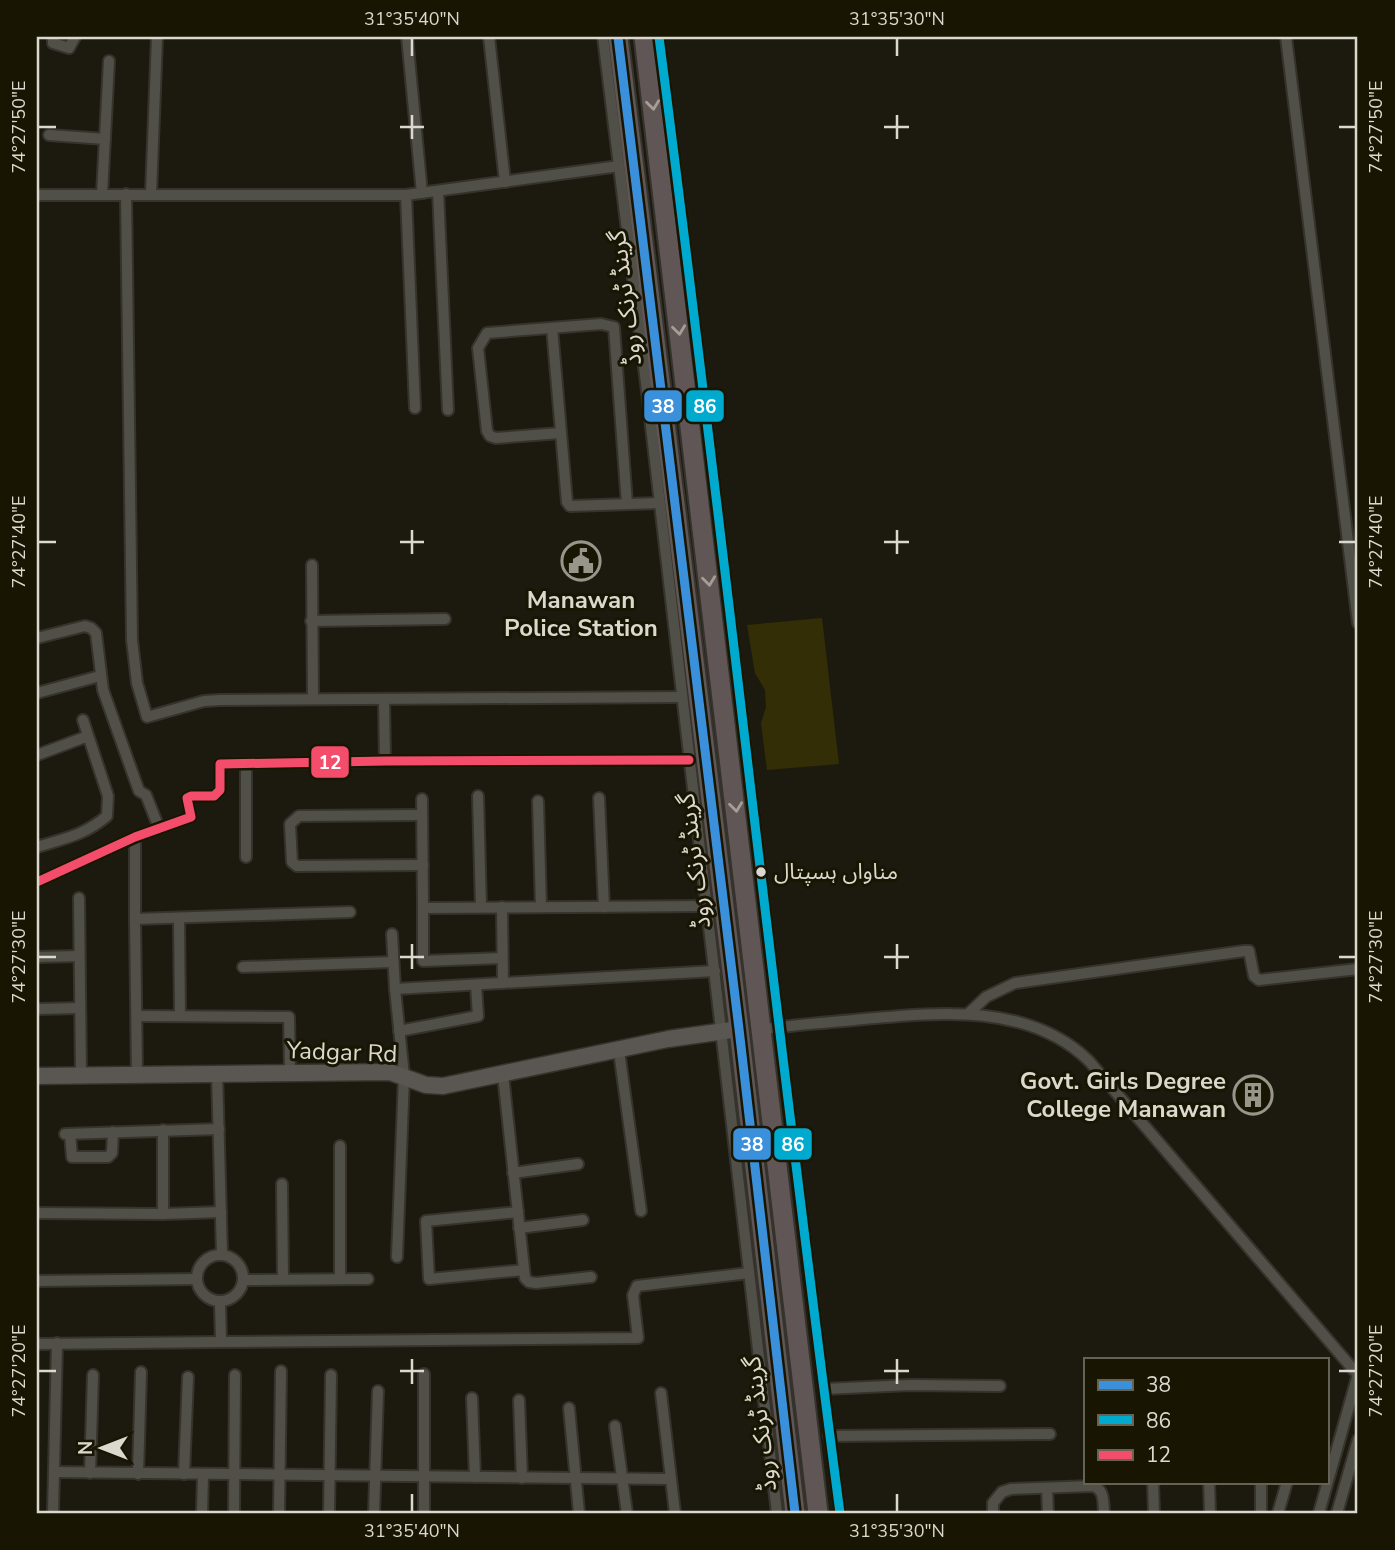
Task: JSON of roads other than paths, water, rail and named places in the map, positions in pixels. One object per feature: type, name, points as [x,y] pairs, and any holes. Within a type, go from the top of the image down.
[{"type":"highway","name":"گرینڈ ٹرنک روڈ","points":[[618,37],[730,1030],[795,1513]]},
{"type":"highway","name":"گرینڈ ٹرنک روڈ","points":[[645,37],[712,529],[723,700],[758,921],[818,1513]]},
{"type":"highway","points":[[691,701],[723,700]]},
{"type":"street","points":[[53,37],[52,43],[69,48],[75,37]]},
{"type":"street","points":[[151,194],[157,37]]},
{"type":"street","points":[[407,37],[422,193]]},
{"type":"street","points":[[489,37],[505,181]]},
{"type":"street","points":[[603,37],[660,503],[691,701],[689,760],[715,971],[730,1030],[749,1273],[777,1513]]},
{"type":"street","points":[[659,37],[758,921]]},
{"type":"street","points":[[1286,37],[1358,623]]},
{"type":"street","points":[[102,194],[109,61]]},
{"type":"street","points":[[49,135],[105,139]]},
{"type":"street","points":[[37,195],[406,195],[619,166]]},
{"type":"street","points":[[438,191],[448,410]]},
{"type":"street","points":[[126,194],[132,640],[137,683],[146,717],[204,701],[691,701]]},
{"type":"street","points":[[406,195],[415,408]]},
{"type":"street","points":[[561,433],[490,436],[487,431],[478,348],[484,335],[490,332],[606,323],[614,327],[627,504]]},
{"type":"street","points":[[552,328],[567,502],[570,506],[660,503]]},
{"type":"street","points":[[312,565],[313,699]]},
{"type":"street","points":[[311,621],[445,619]]},
{"type":"street","points":[[37,638],[85,626],[96,634],[103,690],[139,791],[146,795],[159,828]]},
{"type":"street","points":[[37,693],[100,676]]},
{"type":"street","points":[[384,699],[386,761]]},
{"type":"street","points":[[37,847],[72,838],[92,829],[107,816],[108,796],[83,720]]},
{"type":"street","points":[[37,755],[88,736]]},
{"type":"street","points":[[37,882],[135,837],[191,817],[187,798],[214,796],[220,790],[220,764],[689,760]]},
{"type":"street","points":[[246,764],[246,856]]},
{"type":"street","points":[[478,796],[481,907]]},
{"type":"street","points":[[599,797],[604,907]]},
{"type":"street","points":[[422,799],[423,961],[502,958]]},
{"type":"street","points":[[538,801],[541,907]]},
{"type":"street","points":[[422,815],[299,816],[290,824],[292,862],[297,866],[423,865]]},
{"type":"street","points":[[135,837],[137,1075]]},
{"type":"street","points":[[79,898],[81,1076]]},
{"type":"street","points":[[423,908],[707,906]]},
{"type":"street","points":[[502,907],[503,983]]},
{"type":"street","points":[[135,919],[350,912]]},
{"type":"street","points":[[179,918],[180,1016]]},
{"type":"street","points":[[392,934],[404,1076],[397,1257]]},
{"type":"street","points":[[968,1014],[986,997],[1015,983],[1244,951],[1249,951],[1252,955],[1254,976],[1259,980],[1358,970]]},
{"type":"street","points":[[37,957],[79,956]]},
{"type":"street","points":[[243,967],[393,962]]},
{"type":"street","points":[[395,989],[715,971]]},
{"type":"street","points":[[399,1031],[478,1016],[476,985]]},
{"type":"street","points":[[37,1009],[80,1008]]},
{"type":"street","points":[[839,1513],[824,1389],[770,1028],[915,1015],[968,1014],[1010,1019],[1046,1032],[1077,1049],[1358,1375],[1328,1481]]},
{"type":"street","points":[[137,1016],[289,1017],[290,1072]]},
{"type":"street","name":"Yadgar Rd","points":[[37,1076],[390,1072],[426,1085],[443,1086],[667,1039],[730,1030]]},
{"type":"street","points":[[618,1051],[641,1211]]},
{"type":"street","points":[[217,1073],[222,1255]]},
{"type":"street","points":[[503,1075],[525,1278],[536,1283],[591,1277]]},
{"type":"street","points":[[113,1132],[112,1153],[108,1157],[72,1157],[67,1134],[113,1132],[163,1130],[219,1129]]},
{"type":"street","points":[[163,1130],[163,1214]]},
{"type":"street","points":[[340,1146],[340,1279]]},
{"type":"street","points":[[513,1173],[578,1164]]},
{"type":"street","points":[[282,1184],[283,1279]]},
{"type":"street","points":[[37,1213],[221,1212]]},
{"type":"street","points":[[517,1212],[426,1221],[429,1279],[524,1270]]},
{"type":"street","points":[[519,1228],[583,1220]]},
{"type":"street","points":[[222,1255],[240,1266],[244,1280],[233,1298],[220,1301],[213,1300],[202,1292],[197,1279],[207,1259],[222,1255]]},
{"type":"street","points":[[37,1343],[638,1338],[633,1294],[637,1286],[749,1273]]},
{"type":"street","points":[[37,1281],[197,1279]]},
{"type":"street","points":[[244,1280],[368,1279]]},
{"type":"street","points":[[220,1301],[221,1342]]},
{"type":"street","points":[[53,1513],[57,1343]]},
{"type":"street","points":[[279,1513],[281,1371]]},
{"type":"street","points":[[138,1474],[141,1372]]},
{"type":"street","points":[[424,1374],[424,1513]]},
{"type":"street","points":[[90,1473],[93,1375]]},
{"type":"street","points":[[234,1513],[235,1375]]},
{"type":"street","points":[[329,1513],[331,1375]]},
{"type":"street","points":[[184,1474],[188,1377]]},
{"type":"street","points":[[824,1389],[910,1385],[1000,1386]]},
{"type":"street","points":[[374,1513],[378,1391]]},
{"type":"street","points":[[662,1393],[676,1513]]},
{"type":"street","points":[[472,1398],[475,1477]]},
{"type":"street","points":[[519,1400],[522,1478]]},
{"type":"street","points":[[569,1408],[579,1513]]},
{"type":"street","points":[[615,1426],[627,1513]]},
{"type":"street","points":[[829,1436],[1049,1434]]},
{"type":"street","points":[[1337,1513],[1358,1440]]},
{"type":"street","points":[[55,1472],[671,1479]]},
{"type":"street","points":[[202,1513],[203,1475]]},
{"type":"street","points":[[1153,1484],[1154,1513]]},
{"type":"street","points":[[1209,1484],[1210,1513]]},
{"type":"street","points":[[1261,1484],[1261,1513]]},
{"type":"street","points":[[1278,1513],[1286,1484]]},
{"type":"street","points":[[1319,1513],[1327,1484]]},
{"type":"street","points":[[993,1513],[993,1503],[1002,1492],[1011,1489],[1093,1486],[1103,1495],[1104,1513]]},
{"type":"street","points":[[1046,1488],[1048,1513]]},
{"type":"place","name":"Manawan Police Station","points":[[581,561]]},
{"type":"place","name":"مناواں ہسپتال","points":[[761,872]]},
{"type":"place","name":"Govt. Girls Degree College Manawan","points":[[1253,1095]]}]
